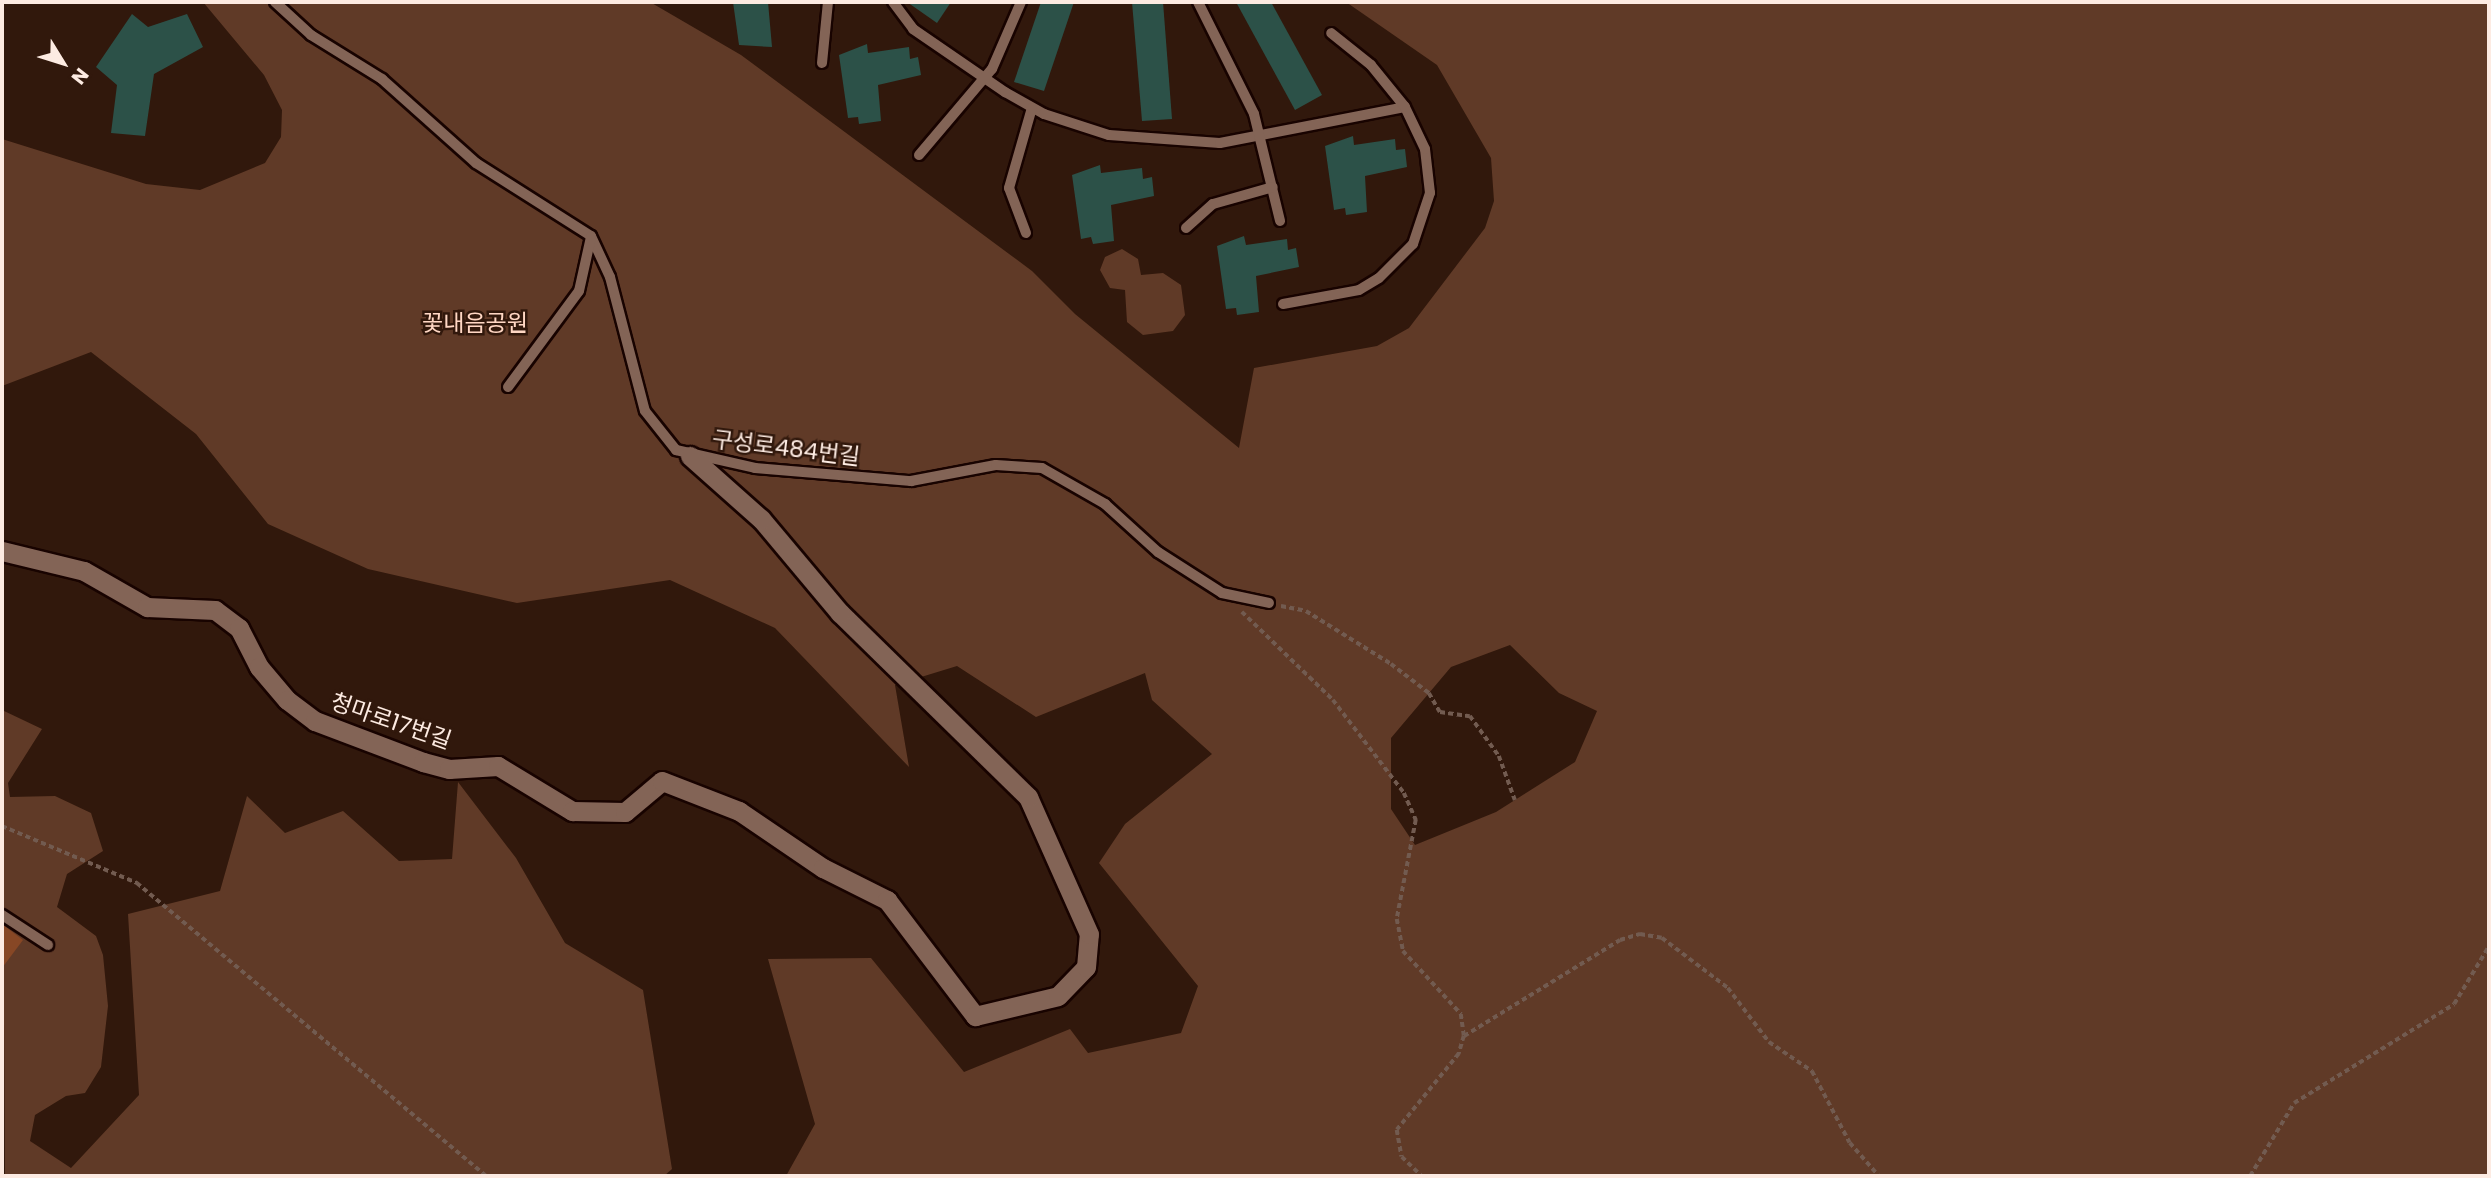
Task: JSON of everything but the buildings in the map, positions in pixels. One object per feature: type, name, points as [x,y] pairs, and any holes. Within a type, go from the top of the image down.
[{"type":"street","name":"청마로17번길","points":[[2,551],[84,571],[147,607],[215,610],[239,628],[259,667],[287,700],[315,721],[449,769],[498,766],[572,811],[625,812],[638,795],[662,780],[708,797],[767,825],[823,868],[887,900],[975,1016],[1058,996],[1086,967],[1089,934],[1028,797],[840,613],[761,519],[690,456]]},
{"type":"lane","points":[[275,2],[311,35],[382,79],[476,163],[591,236],[579,291],[508,387]]},
{"type":"lane","points":[[822,63],[828,2]]},
{"type":"lane","points":[[893,2],[913,29],[1032,108],[1138,141],[1202,144],[1262,136],[1405,107]]},
{"type":"lane","points":[[919,155],[985,79],[1021,2]]},
{"type":"lane","points":[[1198,2],[1262,136],[1280,221]]},
{"type":"lane","points":[[1283,304],[1368,286],[1413,244],[1430,179],[1421,138],[1405,107],[1371,65],[1331,33]]},
{"type":"lane","points":[[1027,233],[1009,188],[1032,108]]},
{"type":"lane","points":[[1186,228],[1213,204],[1273,187]]},
{"type":"lane","name":"구성로484번길","points":[[591,236],[610,277],[645,411],[665,441],[690,456],[911,481],[996,465],[1042,468],[1105,504],[1158,552],[1222,593],[1269,603]]},
{"type":"lane","points":[[2,915],[48,945]]},
{"type":"path","points":[[1222,593],[1333,700],[1404,793],[1416,820],[1397,919],[1403,951],[1461,1014],[1464,1036],[1459,1054],[1397,1130],[1402,1157],[1422,1176]]},
{"type":"path","points":[[1269,603],[1306,611],[1391,664],[1429,693],[1440,712],[1470,716],[1499,756],[1515,800]]},
{"type":"path","points":[[2,827],[137,883],[486,1176]]},
{"type":"path","points":[[1464,1036],[1620,940],[1640,934],[1662,938],[1728,989],[1769,1042],[1812,1071],[1850,1143],[1879,1176]]},
{"type":"path","points":[[2250,1176],[2294,1103],[2454,1004],[2489,946]]},
{"type":"green space","name":"꽃내음공원","points":[[203,2],[650,2],[741,55],[1032,271],[1075,314],[1239,448],[1254,368],[1377,346],[1409,328],[1485,228],[1494,201],[1491,158],[1437,65],[1346,2],[2489,2],[2489,1176],[786,1176],[815,1124],[768,959],[871,958],[964,1072],[1070,1029],[1088,1053],[1181,1033],[1198,986],[1099,863],[1125,824],[1212,754],[1152,700],[1145,673],[1036,717],[957,666],[895,685],[909,767],[775,628],[670,580],[517,603],[368,569],[268,524],[196,434],[91,352],[2,386],[2,139],[146,184],[200,190],[265,163],[281,137],[282,110],[264,75]],"holes":[[[1510,645],[1559,693],[1597,711],[1575,762],[1496,812],[1415,845],[1391,809],[1391,738],[1451,667]]]},
{"type":"green space","points":[[1122,249],[1138,259],[1141,275],[1163,273],[1181,285],[1185,315],[1173,331],[1143,335],[1127,322],[1125,290],[1110,288],[1100,270],[1105,257]]},
{"type":"green space","points":[[2,710],[42,729],[8,783],[10,797],[55,796],[91,813],[103,851],[67,874],[57,907],[96,936],[103,955],[108,1006],[101,1067],[85,1093],[66,1096],[35,1115],[30,1141],[71,1168],[139,1095],[128,914],[220,891],[247,796],[285,833],[343,811],[399,861],[452,859],[458,782],[516,858],[565,943],[643,990],[672,1169],[664,1176],[5,1176]]},
{"type":"shaded area","points":[[2,924],[23,940],[2,968]]}]
